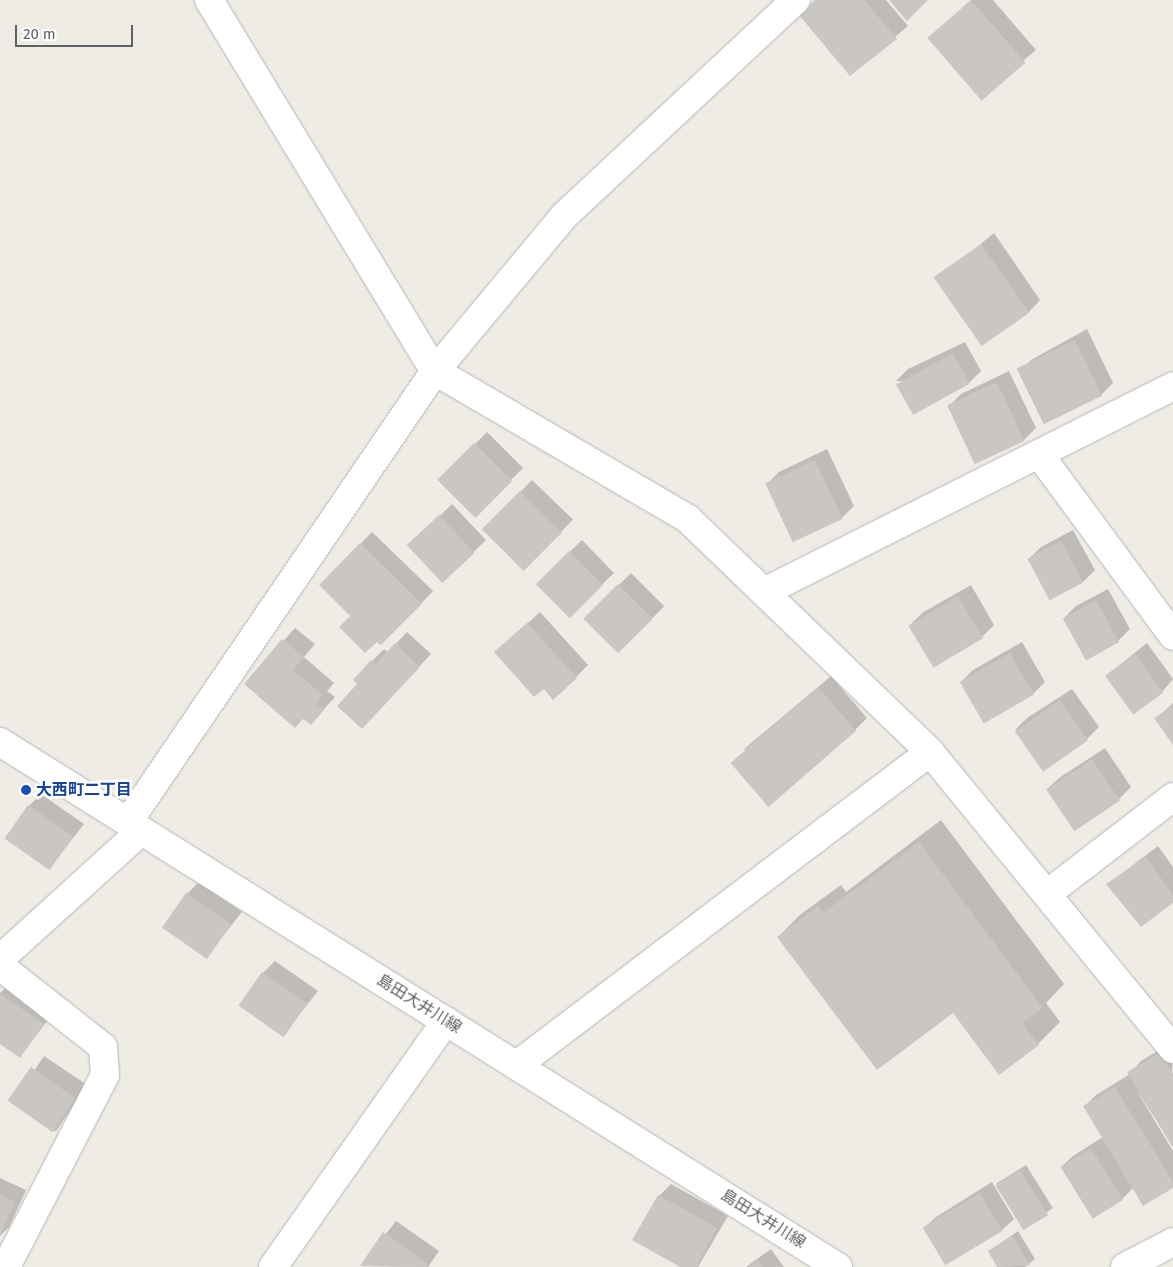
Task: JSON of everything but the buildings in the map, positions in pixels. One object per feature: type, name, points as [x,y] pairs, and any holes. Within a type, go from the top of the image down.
[{"type":"street","points":[[209,0],[435,371],[688,519],[930,752],[1173,1049]]},
{"type":"street","points":[[0,959],[134,826],[435,371],[564,216],[796,0]]},
{"type":"street","points":[[764,592],[1173,386]]},
{"type":"street","points":[[1039,454],[1173,636]]},
{"type":"street","name":"島田大井川線","points":[[0,742],[838,1267]]},
{"type":"street","points":[[516,1064],[930,752]]},
{"type":"street","points":[[1047,894],[1173,797]]},
{"type":"street","points":[[0,966],[103,1047],[105,1075],[6,1267]]},
{"type":"street","points":[[273,1267],[446,1021]]},
{"type":"street","points":[[1125,1267],[1173,1242]]},
{"type":"place","name":"大西町二丁目","points":[[26,790]]}]
